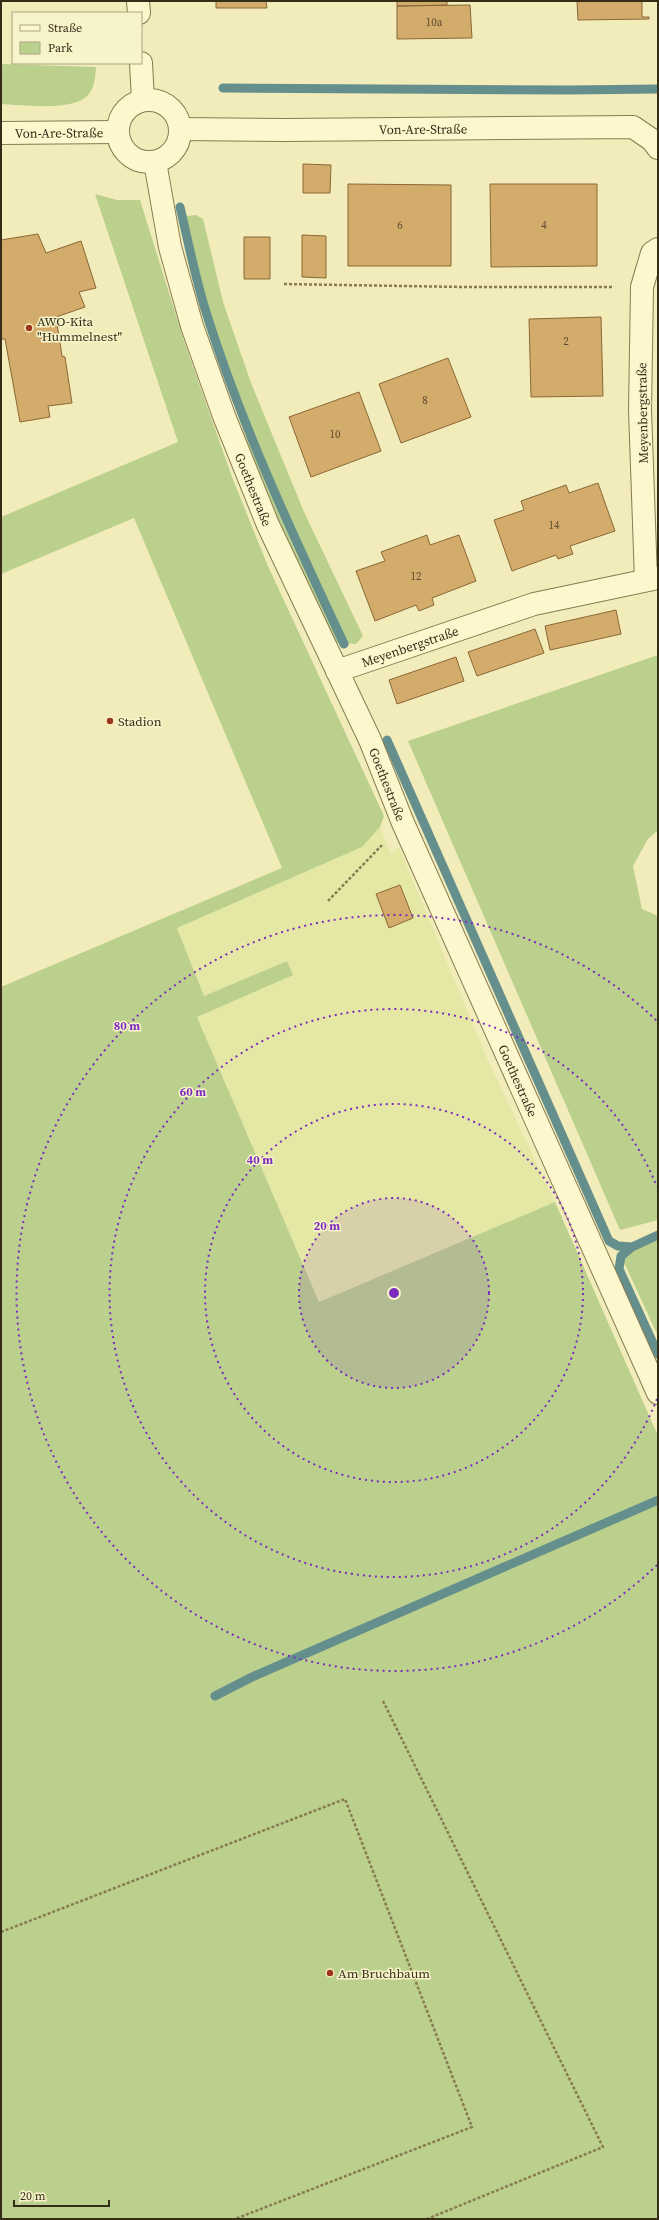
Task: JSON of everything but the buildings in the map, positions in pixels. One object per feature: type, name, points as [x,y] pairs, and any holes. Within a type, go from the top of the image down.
[{"type":"street","points":[[138,1],[138,12]]},
{"type":"street","points":[[141,64],[143,100]]},
{"type":"street","points":[[143,100],[157,100],[168,106],[176,116],[180,129],[179,140],[174,150],[166,158],[156,162],[141,162],[129,156],[120,146],[116,132],[118,121],[124,111],[133,104],[143,100]]},
{"type":"street","name":"Von-Are-Straße","points":[[180,129],[285,130],[633,127],[652,140],[658,148]]},
{"type":"street","name":"Von-Are-Straße","points":[[1,133],[116,132]]},
{"type":"street","name":"Goethestraße","points":[[156,162],[170,247],[192,326],[268,525],[370,740],[403,823],[658,1393]]},
{"type":"street","name":"Meyenbergstraße","points":[[337,672],[534,604],[652,579],[640,410],[642,287],[652,253],[658,249]]},
{"type":"path","points":[[284,284],[464,287],[642,287]]},
{"type":"path","points":[[328,901],[403,823]]},
{"type":"path","points":[[383,1701],[602,2147],[428,2219]]},
{"type":"path","points":[[1,1932],[345,1799],[472,2127],[235,2219]]},
{"type":"green space","points":[[1,64],[96,67],[92,88],[89,94],[82,100],[61,105],[35,106],[1,104]]},
{"type":"green space","points":[[95,194],[117,200],[140,200],[184,341],[232,477],[267,564],[384,816],[380,827],[362,847],[177,928],[204,996],[287,961],[293,975],[197,1017],[319,1302],[555,1202],[658,1436],[658,2219],[1,2219],[1,987],[282,868],[134,518],[1,574],[1,517],[178,442]]},
{"type":"green space","points":[[196,215],[203,219],[223,302],[251,383],[304,512],[363,636],[356,644],[330,642],[260,479],[209,332],[181,223],[187,216]]},
{"type":"green space","points":[[658,655],[658,830],[648,839],[633,866],[642,909],[658,916],[658,1220],[620,1230],[408,741]]},
{"type":"green space","points":[[380,827],[391,854],[399,847],[487,1058],[555,1202],[319,1302],[197,1017],[292,975],[287,961],[204,996],[177,928],[362,847]]},
{"type":"green space","points":[[658,1240],[658,1336],[621,1256],[632,1247]]},
{"type":"waterway","points":[[223,88],[570,90],[658,89]]},
{"type":"waterway","points":[[180,207],[205,309],[235,395],[251,437],[287,521],[344,644]]},
{"type":"waterway","points":[[387,740],[609,1241],[618,1246],[632,1247]]},
{"type":"waterway","points":[[658,1235],[632,1247],[621,1256],[619,1269],[658,1354]]},
{"type":"waterway","points":[[215,1696],[252,1677],[658,1500]]},
{"type":"place","name":"AWO-Kita \"Hummelnest\"","points":[[29,328]]},
{"type":"place","name":"Stadion","points":[[110,721]]},
{"type":"place","name":"Am Bruchbaum","points":[[330,1973]]}]
